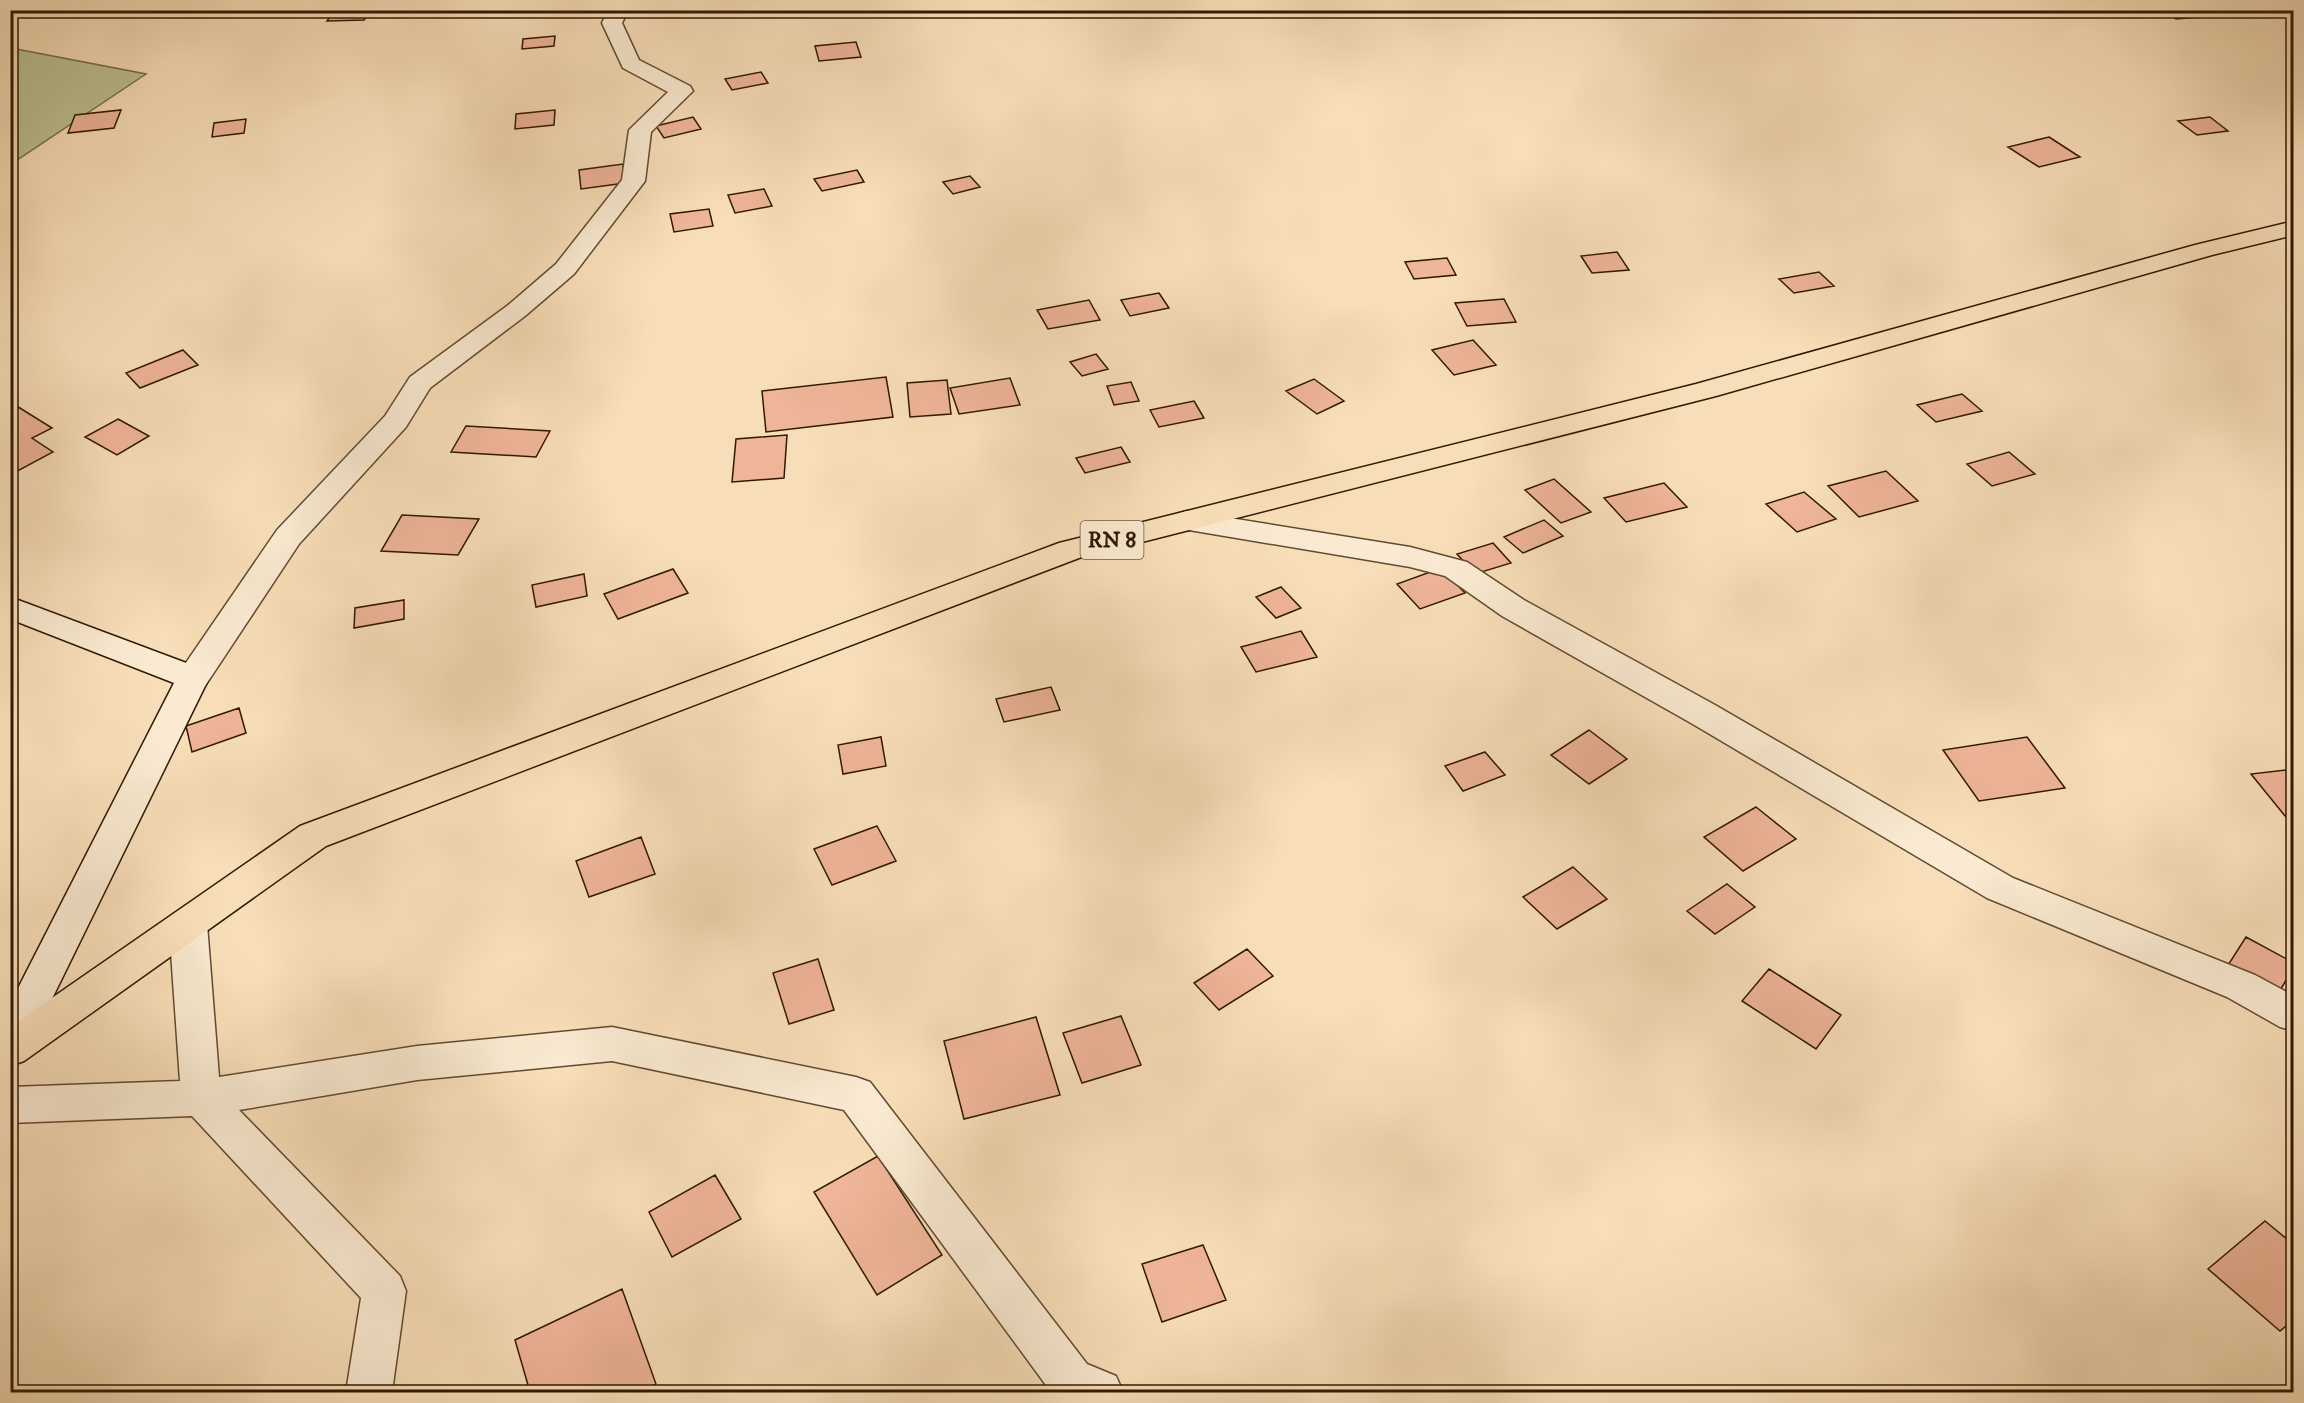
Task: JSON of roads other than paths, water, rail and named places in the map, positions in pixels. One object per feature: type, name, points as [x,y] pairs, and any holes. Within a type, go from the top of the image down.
[{"type":"main road","name":"RN 8","points":[[10,1049],[313,836],[1070,550],[1706,390],[2193,253],[2294,228]]},
{"type":"street","points":[[10,1044],[193,678],[288,537],[396,421],[420,383],[516,311],[565,268],[633,181],[640,130],[682,91],[630,64],[612,23],[618,10]]},
{"type":"street","points":[[1188,521],[1410,557],[1456,569],[1513,608],[1703,714],[2000,888],[2241,986],[2294,1015]]},
{"type":"street","points":[[10,607],[193,678]]},
{"type":"street","points":[[188,924],[201,1098],[384,1292],[369,1392]]},
{"type":"street","points":[[10,1105],[201,1098],[417,1063],[612,1044],[856,1095],[1071,1381],[1100,1392]]}]
